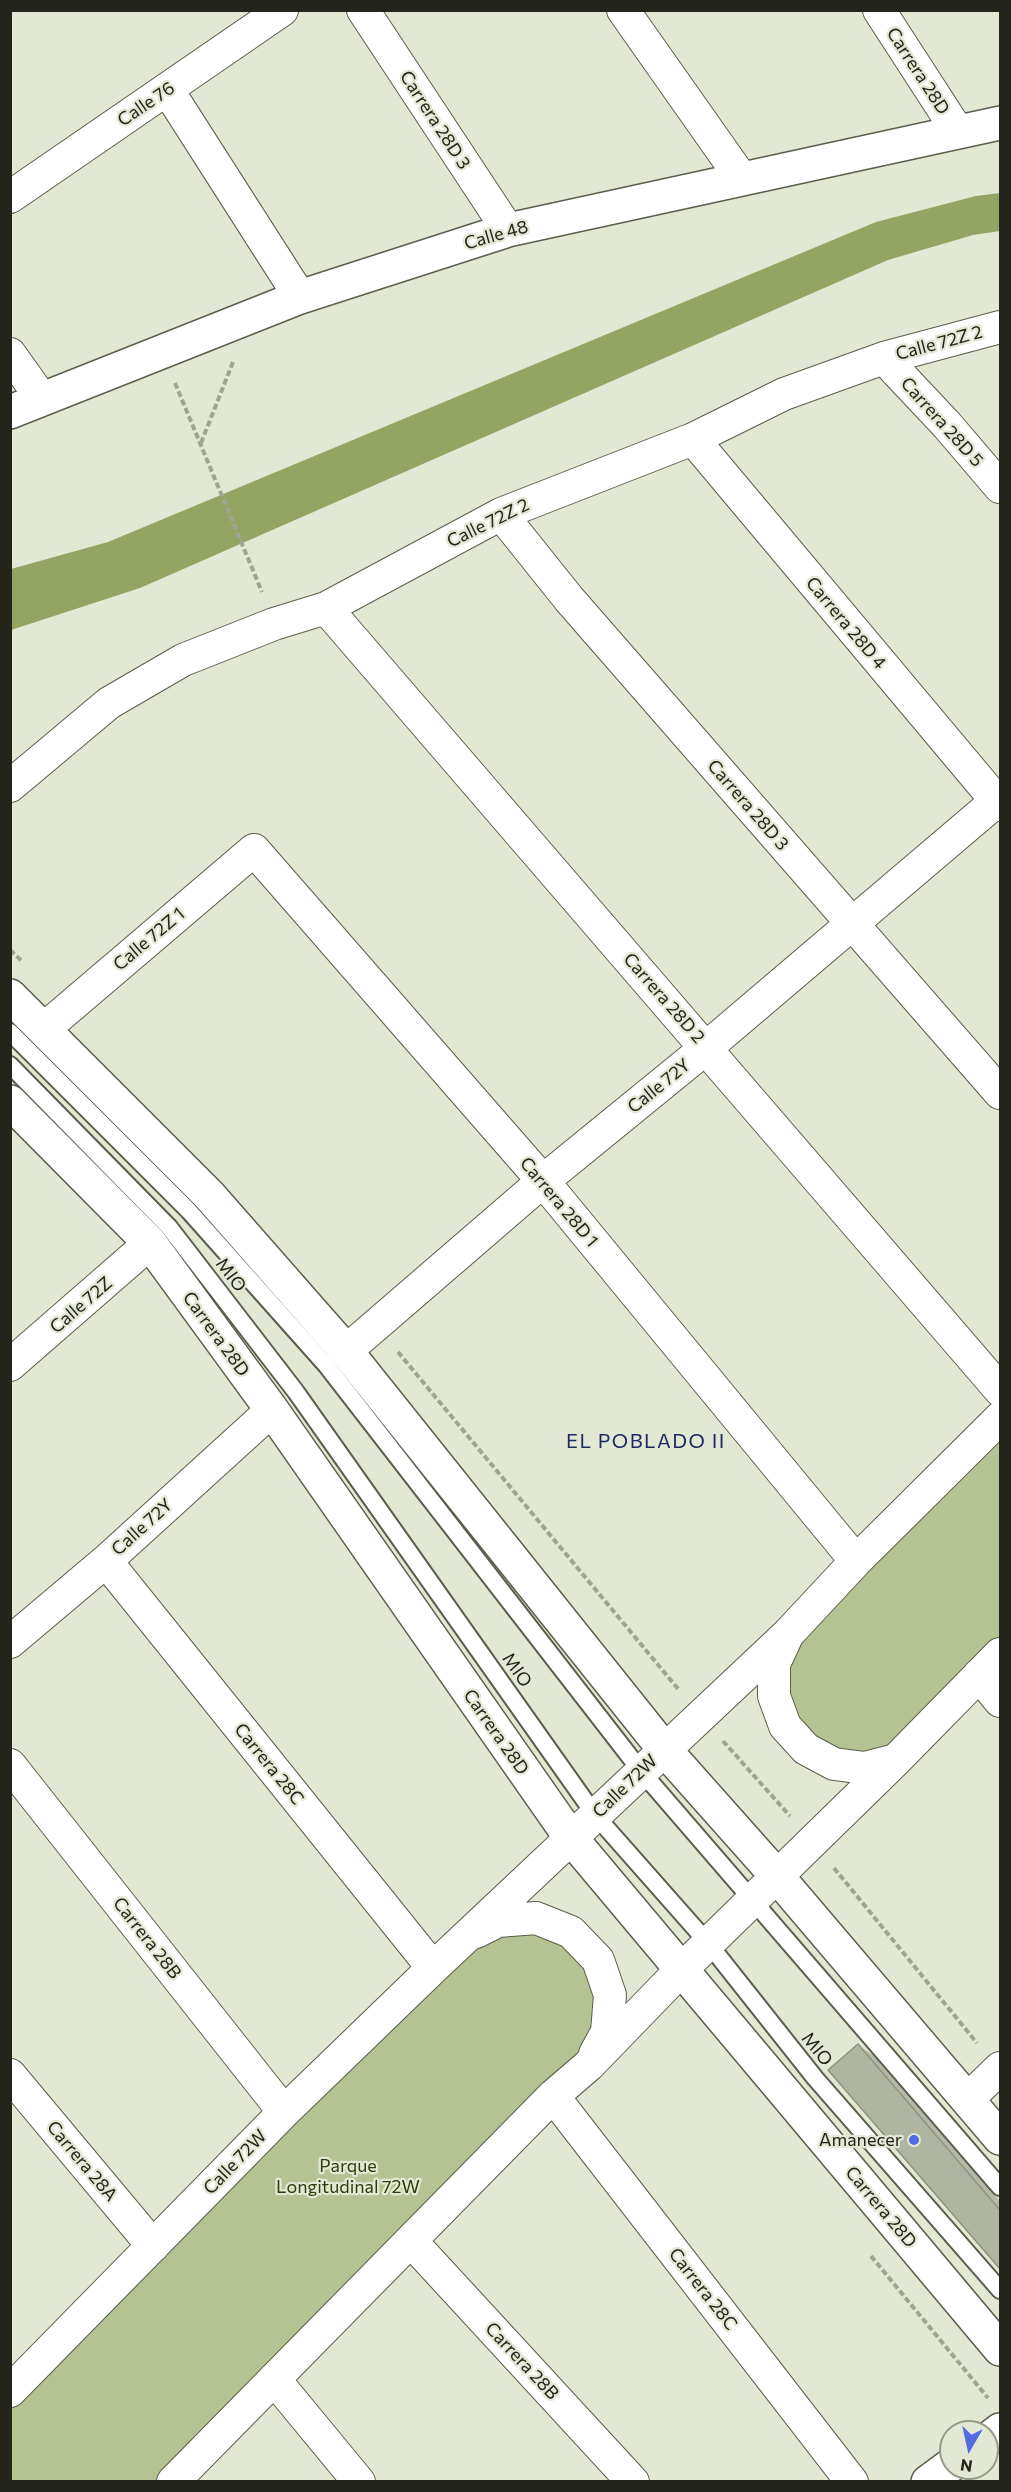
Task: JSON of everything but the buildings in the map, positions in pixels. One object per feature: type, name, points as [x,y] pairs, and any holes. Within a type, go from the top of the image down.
[{"type":"street","name":"Calle 76","points":[[10,197],[282,10]]},
{"type":"street","name":"Carrera 28D 3","points":[[363,10],[508,230]]},
{"type":"street","points":[[624,10],[742,178]]},
{"type":"street","name":"Carrera 28D","points":[[879,10],[958,132]]},
{"type":"street","points":[[168,89],[300,297]]},
{"type":"street","name":"Calle 48","points":[[10,412],[300,297],[508,230],[1000,123]]},
{"type":"street","name":"Calle 72Z 2","points":[[10,786],[110,703],[183,660],[274,624],[326,608],[501,514],[693,439],[784,394],[884,358],[1000,327]]},
{"type":"street","points":[[10,354],[42,399]]},
{"type":"street","name":"Carrera 28D 5","points":[[884,358],[947,425],[1000,487]]},
{"type":"street","name":"Carrera 28D 4","points":[[693,439],[999,801]]},
{"type":"street","name":"Carrera 28D 3","points":[[501,514],[577,608],[1000,1093]]},
{"type":"street","name":"Carrera 28D 2","points":[[326,608],[1000,1390]]},
{"type":"street","name":"Calle 72Y","points":[[346,1351],[543,1181],[999,801]]},
{"type":"street","name":"Calle 72Z 1","points":[[44,1029],[254,850]]},
{"type":"street","name":"Carrera 28D 1","points":[[254,850],[543,1181],[856,1561]]},
{"type":"street","points":[[10,996],[208,1195],[346,1351],[664,1749],[776,1875],[1000,2138]]},
{"type":"street","name":"Carrera 28D","points":[[10,1102],[150,1243],[272,1410],[571,1838],[1000,2349]]},
{"type":"street","name":"Calle 72Z","points":[[10,1365],[150,1243]]},
{"type":"street","name":"Calle 72Y","points":[[10,1641],[106,1561],[272,1410]]},
{"type":"street","name":"Calle 72W","points":[[11,2391],[284,2112],[433,1968],[787,1635],[856,1561],[1000,1418]]},
{"type":"street","name":"Carrera 28C","points":[[106,1561],[433,1968]]},
{"type":"street","name":"Calle 72W","points":[[787,1635],[774,1664],[774,1696],[785,1726],[806,1749],[834,1764],[865,1768],[896,1760]]},
{"type":"street","points":[[990,1665],[1000,1701]]},
{"type":"street","name":"Calle 72W","points":[[173,2481],[553,2096],[589,2065],[776,1875],[896,1760],[990,1665]]},
{"type":"street","name":"Carrera 28B","points":[[10,1765],[284,2112]]},
{"type":"street","name":"Calle 72W","points":[[465,1938],[498,1921],[536,1918],[571,1932],[578,1939],[598,1960],[610,1995],[607,2032],[589,2065]]},
{"type":"street","points":[[968,2099],[1000,2068]]},
{"type":"street","name":"Carrera 28A","points":[[10,2075],[153,2246]]},
{"type":"street","name":"Carrera 28C","points":[[553,2096],[852,2481]]},
{"type":"street","name":"Carrera 28B","points":[[411,2241],[633,2481]]},
{"type":"street","points":[[274,2379],[359,2481]]},
{"type":"lane","name":"MIO","points":[[10,1032],[189,1211],[327,1366],[641,1772],[1000,2187]]},
{"type":"lane","name":"MIO","points":[[10,1065],[169,1227],[296,1392],[595,1815],[708,1943],[815,2078],[1000,2290]]},
{"type":"path","points":[[201,443],[251,317]]},
{"type":"path","points":[[161,351],[250,560]]},
{"type":"green space","points":[[1000,1418],[1000,1654],[896,1760],[806,1749],[774,1664]]},
{"type":"green space","name":"Parque Longitudinal 72W","points":[[536,1918],[598,1960],[607,2032],[173,2481],[11,2481],[10,2391],[433,1968]]},
{"type":"shaded area","points":[[1000,193],[1000,231],[973,235],[888,260],[140,588],[11,630],[11,569],[108,542],[876,222],[976,196]]},
{"type":"place","name":"Amanecer","points":[[914,2140]]},
{"type":"district","name":"EL POBLADO II","points":[[646,1441]]}]
